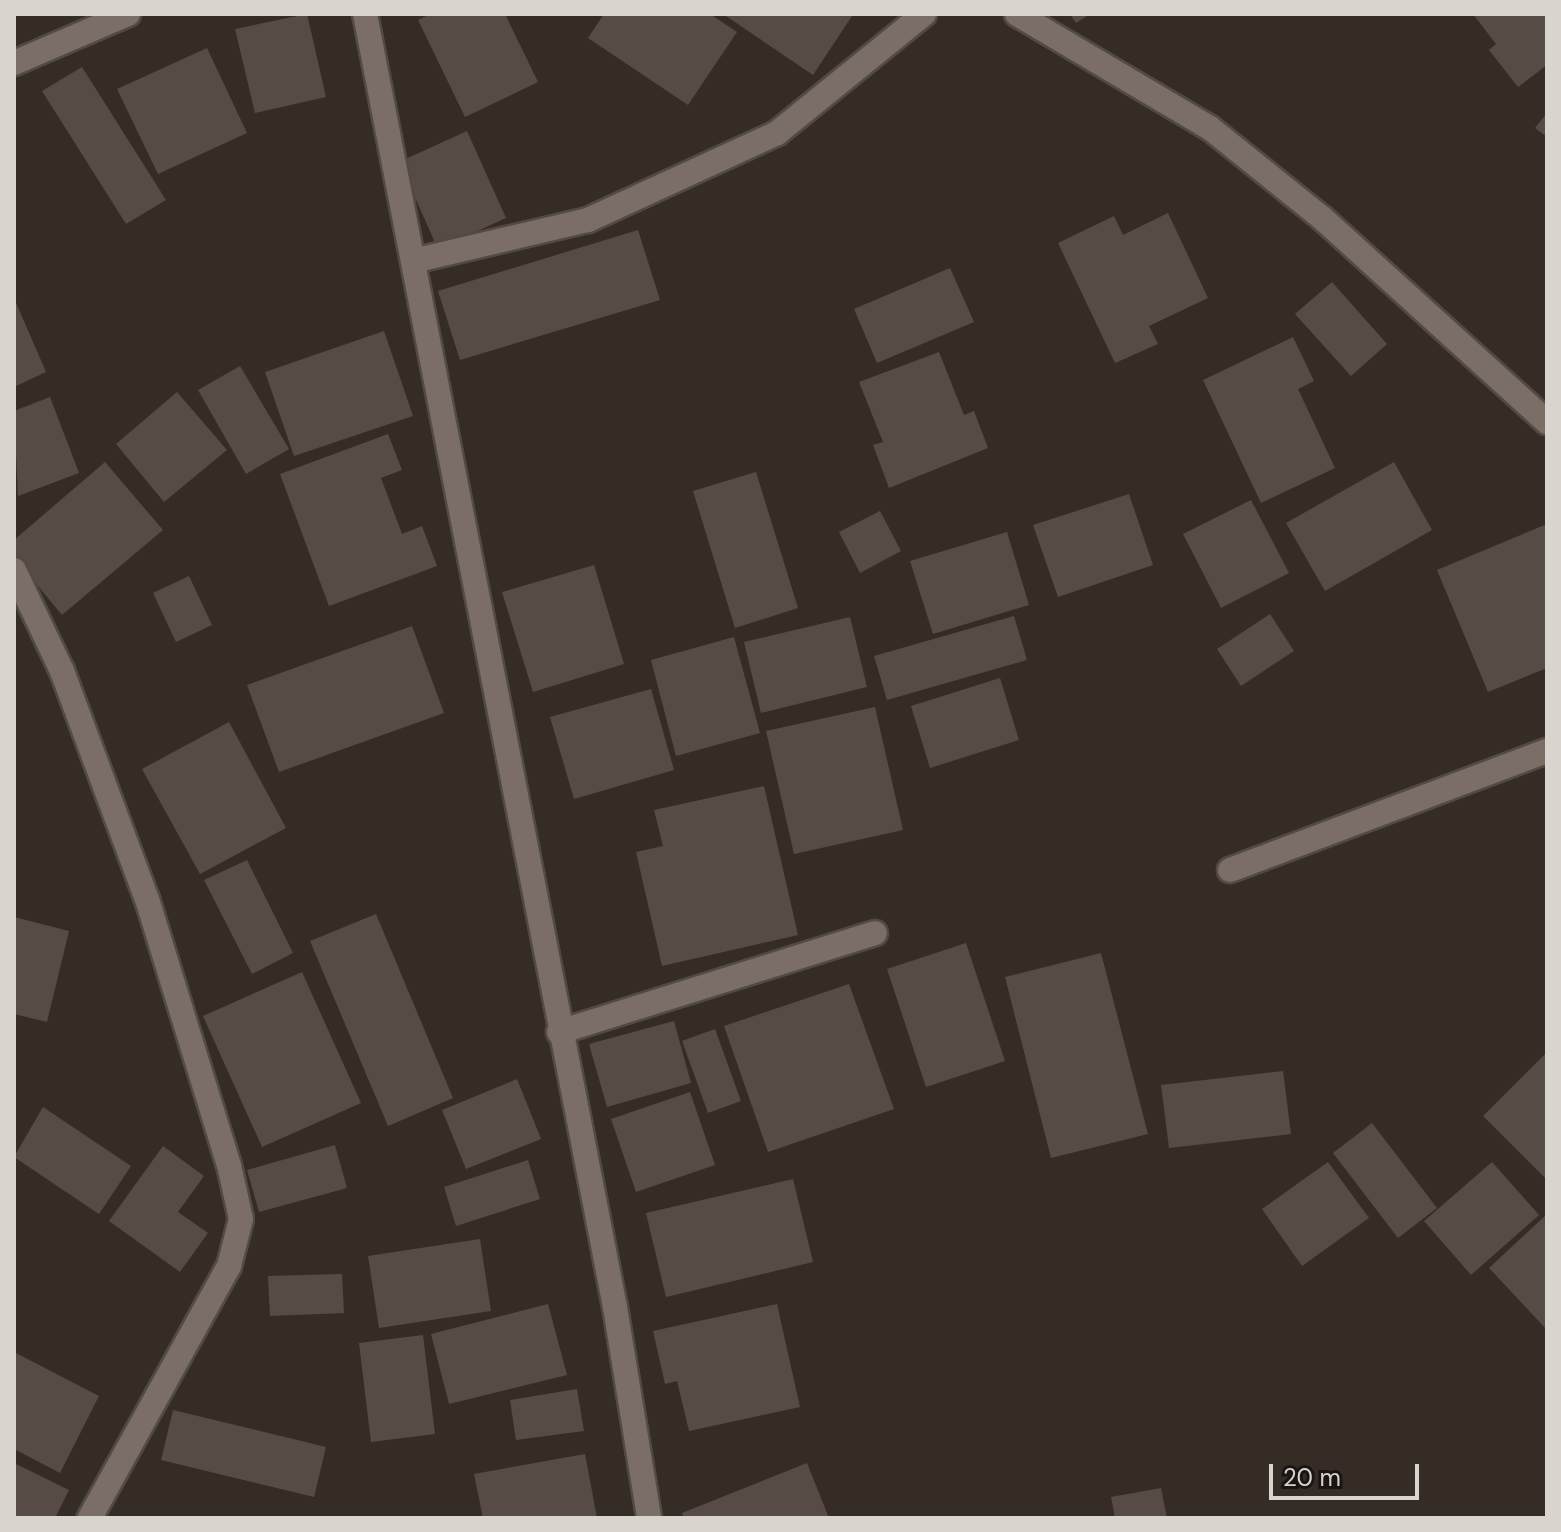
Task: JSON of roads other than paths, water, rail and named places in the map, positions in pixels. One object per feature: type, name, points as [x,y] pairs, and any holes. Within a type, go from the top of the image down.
[{"type":"street","points":[[14,63],[128,14]]},
{"type":"street","points":[[365,14],[559,1032],[615,1307],[649,1518]]},
{"type":"street","points":[[413,261],[588,220],[777,133],[924,14]]},
{"type":"street","points":[[1017,14],[1210,128],[1322,218],[1547,422]]},
{"type":"street","points":[[14,570],[62,671],[147,899],[229,1165],[241,1219],[229,1266],[90,1518]]},
{"type":"street","points":[[1230,870],[1547,751]]},
{"type":"street","points":[[559,1032],[875,933]]}]
